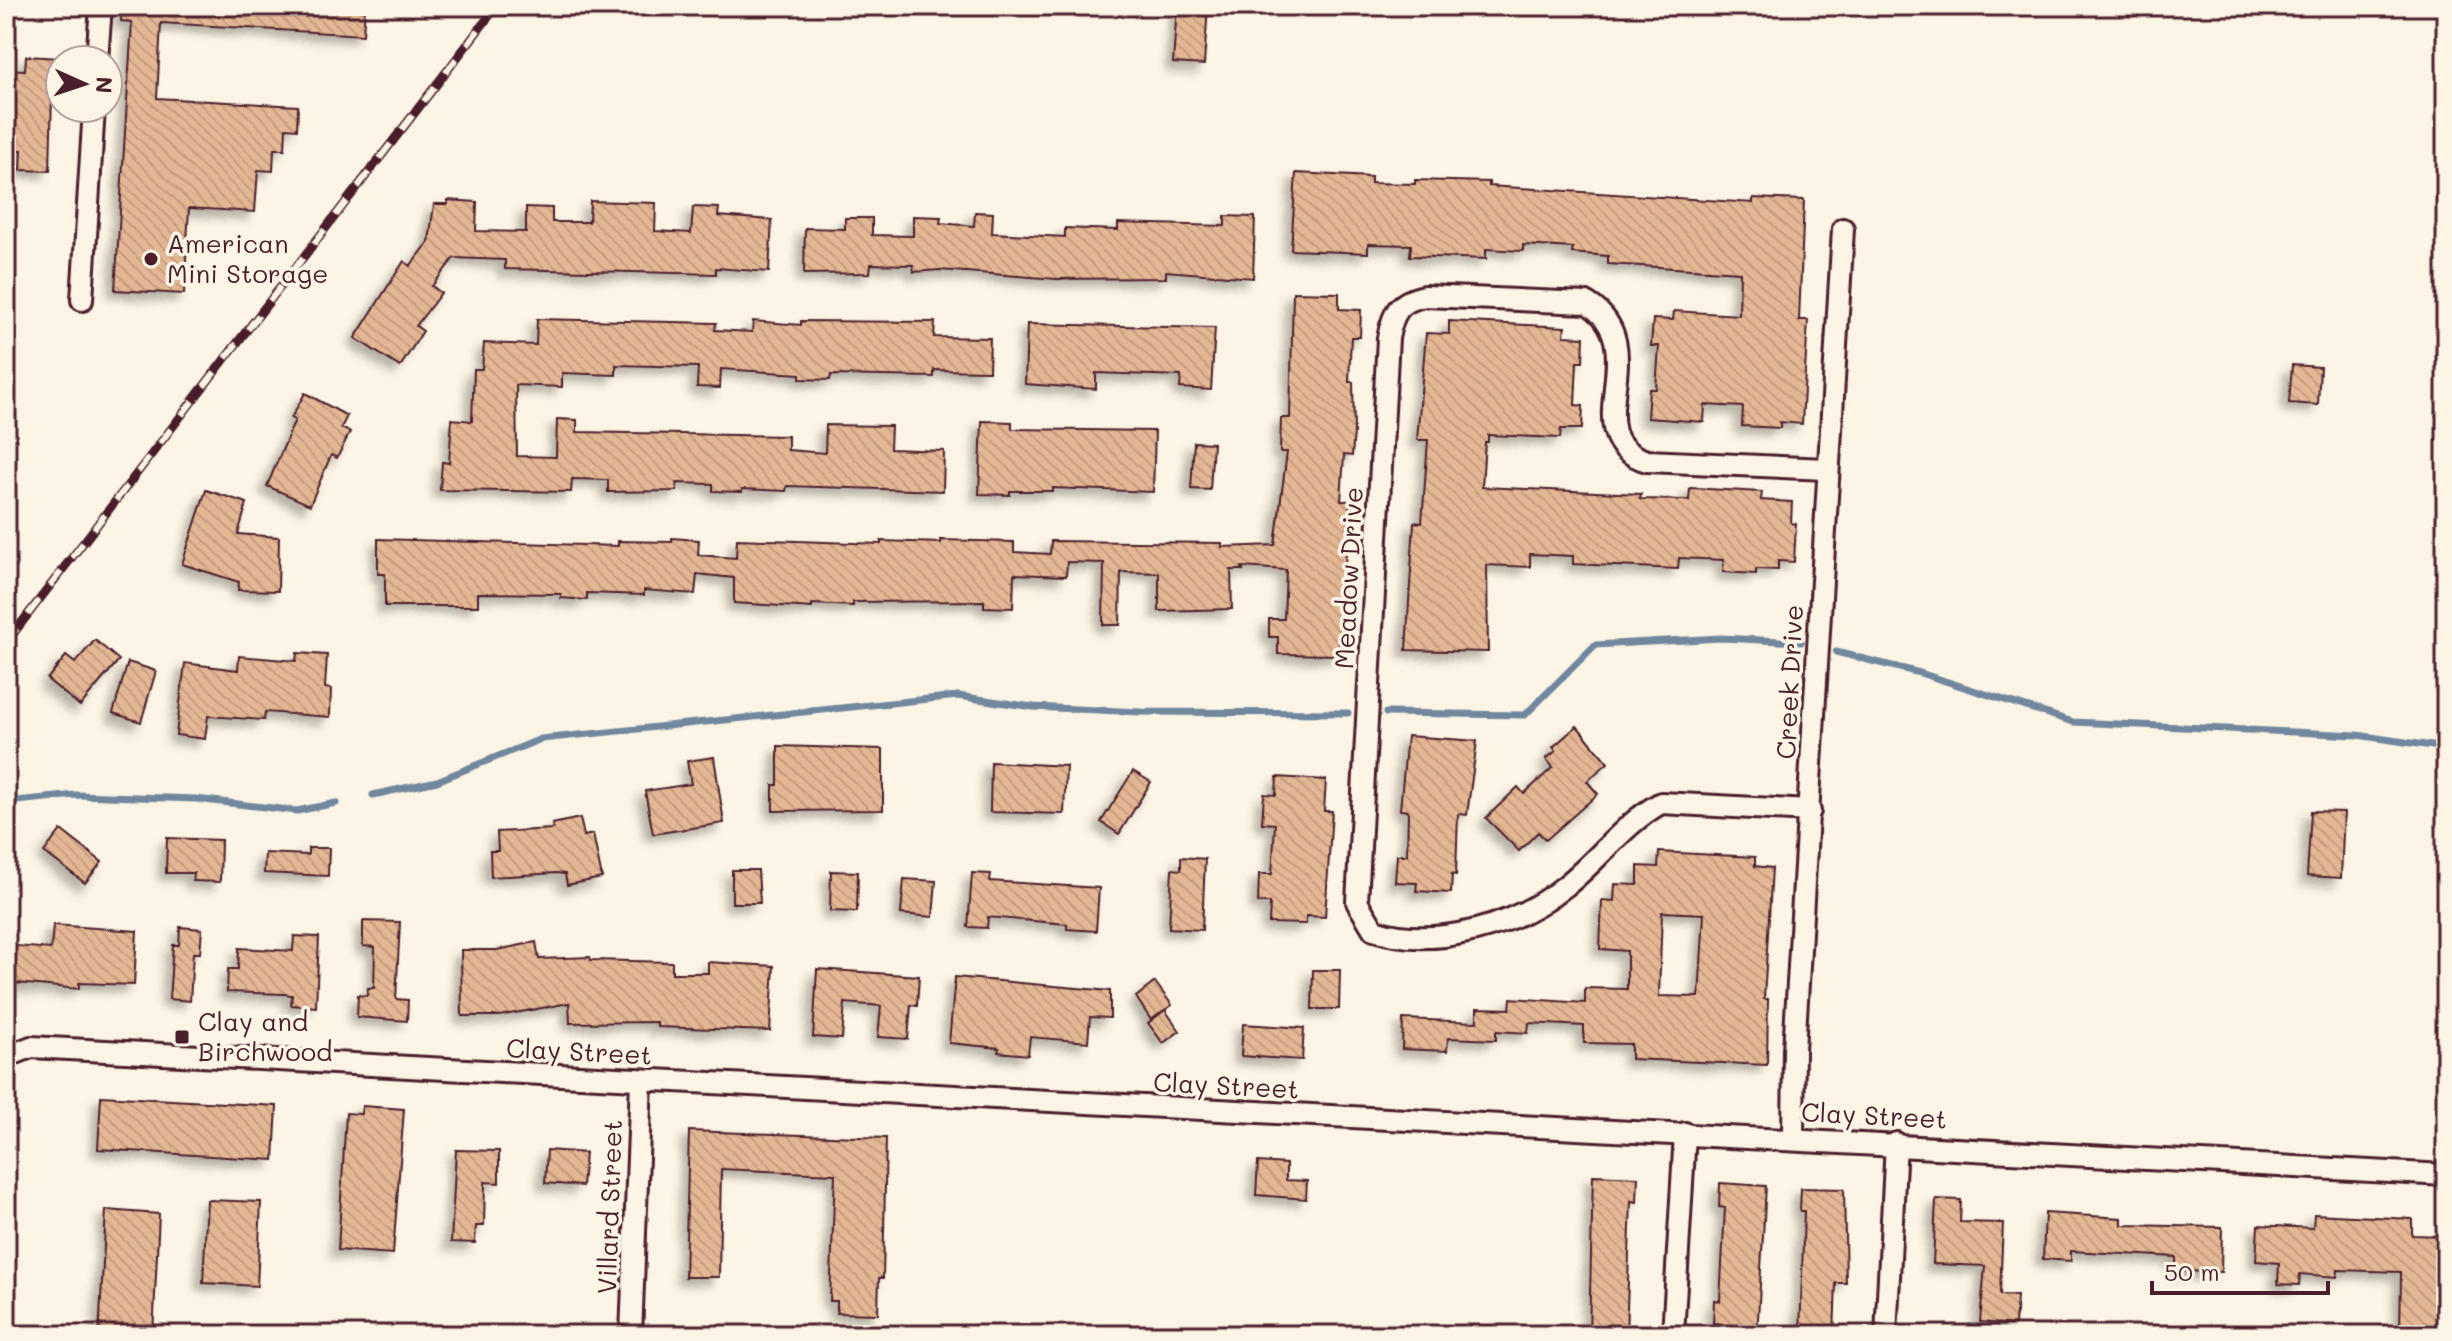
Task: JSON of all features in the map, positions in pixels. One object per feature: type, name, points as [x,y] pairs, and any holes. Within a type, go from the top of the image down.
[{"type":"street","points":[[98,44],[101,6]]},
{"type":"street","points":[[82,300],[93,124]]},
{"type":"street","name":"Creek Drive","points":[[1793,1138],[1794,1050],[1843,229]]},
{"type":"street","name":"Meadow Drive","points":[[1810,811],[1661,803],[1643,813],[1565,887],[1542,903],[1517,917],[1474,929],[1424,937],[1391,936],[1374,930],[1357,902],[1388,338],[1392,314],[1399,306],[1425,296],[1587,303],[1602,312],[1617,337],[1613,421],[1618,443],[1630,456],[1647,461],[1827,469]]},
{"type":"street","name":"Clay Street","points":[[6,1057],[31,1047],[641,1081],[1896,1143],[2446,1175]]},
{"type":"street","name":"Villard Street","points":[[631,1335],[641,1081]]},
{"type":"street","points":[[1673,1335],[1685,1133]]},
{"type":"street","points":[[1886,1335],[1896,1143]]},
{"type":"building","points":[[122,6],[365,6],[363,35],[161,23],[157,98],[298,106],[297,129],[286,128],[285,149],[274,149],[273,171],[258,170],[255,212],[189,208],[184,294],[115,290],[132,22],[121,21]]},
{"type":"building","points":[[1177,6],[1208,6],[1204,65],[1173,63]]},
{"type":"building","points":[[26,56],[44,57],[44,124],[51,124],[50,171],[21,170],[22,150],[6,150],[6,69],[25,70]]},
{"type":"building","points":[[1296,173],[1371,177],[1371,183],[1415,184],[1415,180],[1489,182],[1489,186],[1753,203],[1753,198],[1804,200],[1799,320],[1808,320],[1802,424],[1780,422],[1780,428],[1742,426],[1743,407],[1705,405],[1704,422],[1647,418],[1649,389],[1656,389],[1659,346],[1651,346],[1653,319],[1673,320],[1674,311],[1739,315],[1740,272],[1608,264],[1608,256],[1572,253],[1573,248],[1523,245],[1523,251],[1486,249],[1486,259],[1410,256],[1411,245],[1368,244],[1368,253],[1291,250]]},
{"type":"building","points":[[448,200],[477,202],[476,231],[526,232],[526,207],[552,208],[552,222],[589,222],[590,201],[656,203],[655,231],[691,233],[693,207],[719,208],[718,216],[772,220],[769,272],[716,268],[716,274],[505,269],[505,260],[454,258],[432,286],[441,293],[416,326],[423,331],[400,367],[355,338],[404,261],[410,266],[429,242],[434,204],[448,204]]},
{"type":"building","points":[[975,212],[993,213],[992,233],[1065,237],[1065,228],[1118,230],[1118,223],[1225,226],[1225,216],[1255,217],[1253,278],[1166,271],[1166,278],[1057,279],[940,270],[914,272],[913,265],[871,264],[870,273],[804,274],[805,228],[845,229],[845,218],[872,218],[872,235],[913,236],[913,216],[941,217],[940,223],[974,226]]},
{"type":"building","points":[[1293,292],[1339,293],[1339,309],[1361,310],[1360,337],[1351,337],[1349,382],[1353,382],[1354,432],[1352,456],[1344,455],[1341,501],[1350,501],[1338,655],[1278,654],[1278,637],[1269,637],[1269,619],[1284,619],[1286,570],[1242,567],[1243,570],[1231,570],[1232,609],[1159,611],[1159,573],[1121,572],[1120,625],[1103,625],[1104,563],[1067,562],[1066,576],[1014,574],[1013,608],[984,607],[984,601],[853,602],[853,606],[812,604],[812,608],[734,603],[734,578],[697,574],[695,594],[644,590],[644,595],[587,593],[587,600],[561,598],[561,594],[478,593],[478,606],[385,606],[385,574],[378,574],[378,539],[618,546],[618,541],[672,542],[672,538],[699,540],[698,555],[736,558],[737,539],[881,544],[881,541],[941,543],[941,540],[1014,542],[1014,552],[1050,554],[1051,541],[1222,543],[1222,547],[1275,545],[1287,452],[1280,452],[1281,418],[1290,418]]},
{"type":"building","points":[[537,319],[716,323],[715,330],[752,332],[753,321],[801,325],[801,321],[935,322],[934,337],[990,338],[989,371],[934,370],[934,377],[831,375],[830,380],[800,379],[800,374],[721,369],[720,388],[697,387],[698,367],[616,365],[616,375],[562,373],[562,387],[516,385],[517,456],[556,457],[557,419],[577,420],[577,432],[788,436],[788,450],[825,453],[826,425],[891,426],[890,449],[944,451],[943,491],[787,486],[786,491],[742,489],[742,492],[713,491],[713,484],[677,483],[677,491],[608,492],[608,480],[572,479],[571,492],[440,490],[442,462],[449,463],[452,419],[472,421],[474,369],[482,369],[484,343],[536,345]]},
{"type":"building","points":[[1449,321],[1565,327],[1564,336],[1584,337],[1583,362],[1577,362],[1575,405],[1583,406],[1582,429],[1561,429],[1560,438],[1488,435],[1482,487],[1641,494],[1640,499],[1689,500],[1690,488],[1762,492],[1761,500],[1792,502],[1791,523],[1796,524],[1794,562],[1778,561],[1778,570],[1756,569],[1756,574],[1723,572],[1724,560],[1679,558],[1678,569],[1573,564],[1573,556],[1530,554],[1530,567],[1487,565],[1488,652],[1406,650],[1414,522],[1422,523],[1428,440],[1417,440],[1426,333],[1449,334]]},
{"type":"building","points":[[1027,324],[1215,328],[1211,390],[1180,388],[1181,376],[1096,373],[1096,389],[1025,384]]},
{"type":"building","points":[[2292,365],[2320,367],[2318,405],[2289,403]]},
{"type":"building","points":[[305,393],[347,416],[341,428],[350,432],[337,458],[331,455],[310,505],[267,486],[295,420],[291,418]]},
{"type":"building","points":[[982,421],[1012,422],[1012,429],[1155,431],[1153,492],[1053,488],[1053,491],[1010,491],[1010,495],[979,494]]},
{"type":"building","points":[[1194,442],[1213,443],[1210,490],[1191,489]]},
{"type":"building","points":[[206,490],[247,503],[238,534],[279,537],[278,591],[238,590],[239,582],[182,564]]},
{"type":"building","points":[[95,640],[119,660],[80,706],[47,679],[66,656],[75,663]]},
{"type":"building","points":[[297,653],[327,655],[325,688],[331,689],[330,717],[265,712],[264,720],[208,716],[205,739],[176,735],[185,663],[238,670],[239,656],[296,661]]},
{"type":"building","points":[[128,662],[156,671],[141,722],[113,713]]},
{"type":"building","points":[[1577,726],[1608,763],[1587,781],[1598,794],[1546,840],[1538,832],[1519,851],[1486,818],[1518,787],[1524,794],[1553,767],[1546,759],[1556,751],[1553,747]]},
{"type":"building","points":[[1407,736],[1477,741],[1467,815],[1458,814],[1456,875],[1452,874],[1451,893],[1416,891],[1417,883],[1395,882],[1397,855],[1407,855],[1408,811],[1400,810]]},
{"type":"building","points":[[778,746],[883,749],[883,810],[773,811],[773,785],[778,785]]},
{"type":"building","points":[[714,757],[724,823],[653,834],[645,791],[691,784],[687,761]]},
{"type":"building","points":[[991,762],[1066,766],[1064,814],[990,812]]},
{"type":"building","points":[[1133,771],[1151,782],[1119,834],[1101,822]]},
{"type":"building","points":[[1277,777],[1326,780],[1324,811],[1332,811],[1325,917],[1306,916],[1306,924],[1269,923],[1270,903],[1258,903],[1259,874],[1272,874],[1275,824],[1262,823],[1264,794],[1276,795]]},
{"type":"building","points":[[2311,811],[2344,812],[2341,878],[2307,876]]},
{"type":"building","points":[[580,818],[584,836],[593,834],[602,878],[567,885],[565,874],[556,873],[491,877],[490,851],[498,851],[497,832],[553,829],[552,824]]},
{"type":"building","points":[[61,830],[102,862],[85,883],[44,852]]},
{"type":"building","points":[[167,838],[221,840],[220,882],[193,881],[194,873],[166,873]]},
{"type":"building","points":[[308,848],[329,848],[328,876],[264,873],[265,853],[308,855]]},
{"type":"building","points":[[1659,852],[1755,857],[1755,866],[1772,868],[1764,999],[1768,999],[1767,1065],[1631,1059],[1631,1044],[1584,1043],[1584,1026],[1529,1023],[1528,1033],[1496,1031],[1496,1040],[1448,1038],[1447,1051],[1402,1049],[1403,1019],[1477,1022],[1477,1008],[1510,1009],[1511,998],[1585,1003],[1585,988],[1627,989],[1627,951],[1600,949],[1602,900],[1614,901],[1615,884],[1638,885],[1638,866],[1658,867]],"holes":[[[1662,912],[1704,914],[1699,997],[1659,996]]]},
{"type":"building","points":[[1181,857],[1205,859],[1202,930],[1169,928],[1172,869],[1181,870]]},
{"type":"building","points":[[732,870],[758,870],[760,903],[732,903]]},
{"type":"building","points":[[831,871],[858,872],[857,912],[830,911]]},
{"type":"building","points":[[972,873],[991,874],[990,881],[1099,888],[1096,931],[1067,929],[1067,924],[988,917],[987,928],[968,927]]},
{"type":"building","points":[[904,879],[936,881],[933,917],[901,914]]},
{"type":"building","points":[[363,921],[400,922],[396,999],[408,1000],[407,1021],[357,1017],[358,995],[367,996],[368,988],[374,988],[375,947],[363,946]]},
{"type":"building","points":[[53,925],[137,931],[134,985],[79,983],[79,989],[6,982],[6,945],[51,949]]},
{"type":"building","points":[[180,927],[202,929],[200,953],[193,953],[190,1001],[169,999],[173,945],[179,945]]},
{"type":"building","points":[[294,936],[319,937],[316,1007],[291,1005],[292,995],[227,992],[228,969],[238,969],[239,948],[293,951]]},
{"type":"building","points":[[536,942],[539,959],[590,957],[591,960],[672,962],[672,973],[708,973],[708,962],[774,966],[770,1031],[657,1027],[657,1022],[570,1023],[569,1003],[499,1016],[462,1016],[461,950],[497,950]]},
{"type":"building","points":[[817,969],[919,976],[917,1006],[911,1005],[908,1039],[878,1037],[881,1006],[845,1003],[842,1039],[813,1037]]},
{"type":"building","points":[[1313,970],[1340,970],[1339,1009],[1312,1009]]},
{"type":"building","points":[[955,977],[1110,991],[1110,1018],[1090,1017],[1088,1042],[1030,1037],[1028,1055],[998,1052],[999,1048],[949,1043]]},
{"type":"building","points":[[1155,982],[1172,1005],[1151,1020],[1136,997]]},
{"type":"building","points":[[1165,1010],[1180,1031],[1163,1043],[1148,1023]]},
{"type":"building","points":[[1243,1024],[1304,1028],[1302,1060],[1241,1056]]},
{"type":"building","points":[[101,1096],[277,1106],[274,1160],[98,1149]]},
{"type":"building","points":[[362,1106],[404,1109],[393,1254],[338,1250],[346,1113],[361,1114]]},
{"type":"building","points":[[689,1131],[886,1138],[883,1278],[879,1278],[878,1314],[837,1313],[837,1301],[830,1301],[835,1174],[721,1169],[719,1277],[685,1277]]},
{"type":"building","points":[[456,1150],[499,1151],[499,1183],[485,1182],[484,1226],[476,1226],[475,1243],[451,1242]]},
{"type":"building","points":[[547,1150],[585,1153],[582,1186],[545,1183]]},
{"type":"building","points":[[1258,1162],[1286,1164],[1286,1180],[1307,1181],[1306,1199],[1256,1195]]},
{"type":"building","points":[[1593,1175],[1638,1177],[1637,1202],[1631,1201],[1626,1335],[1589,1335]]},
{"type":"building","points":[[1720,1183],[1766,1186],[1757,1335],[1721,1335],[1722,1324],[1713,1323],[1714,1300],[1720,1301],[1725,1208],[1719,1207]]},
{"type":"building","points":[[1801,1188],[1844,1189],[1846,1283],[1836,1283],[1834,1335],[1800,1335],[1804,1211],[1800,1211]]},
{"type":"building","points":[[1936,1199],[1961,1200],[1960,1222],[2003,1223],[2000,1295],[2017,1296],[2015,1325],[1980,1322],[1985,1266],[1933,1264]]},
{"type":"building","points":[[207,1200],[261,1202],[257,1286],[203,1283]]},
{"type":"building","points":[[106,1210],[159,1214],[153,1335],[99,1335]]},
{"type":"building","points":[[2045,1213],[2122,1218],[2122,1225],[2222,1227],[2221,1272],[2176,1271],[2176,1257],[2071,1251],[2071,1261],[2043,1259]]},
{"type":"building","points":[[2314,1214],[2412,1219],[2412,1235],[2446,1236],[2446,1335],[2400,1335],[2401,1272],[2338,1270],[2337,1277],[2300,1274],[2299,1285],[2278,1284],[2279,1263],[2256,1261],[2258,1225],[2313,1228]]},
{"type":"waterway","points":[[1386,713],[1525,715],[1595,645],[1721,638],[1801,642]]},
{"type":"waterway","points":[[1836,652],[1920,673],[2073,722],[2357,735],[2446,748]]},
{"type":"waterway","points":[[373,795],[437,781],[541,739],[958,696],[1033,707],[1141,712],[1348,713]]},
{"type":"waterway","points":[[6,802],[76,795],[196,799],[297,811],[336,803]]},
{"type":"railway","points":[[6,643],[497,6]]},
{"type":"place","name":"American Mini Storage","points":[[151,259]]},
{"type":"place","name":"Clay and Birchwood","points":[[182,1037]]}]
